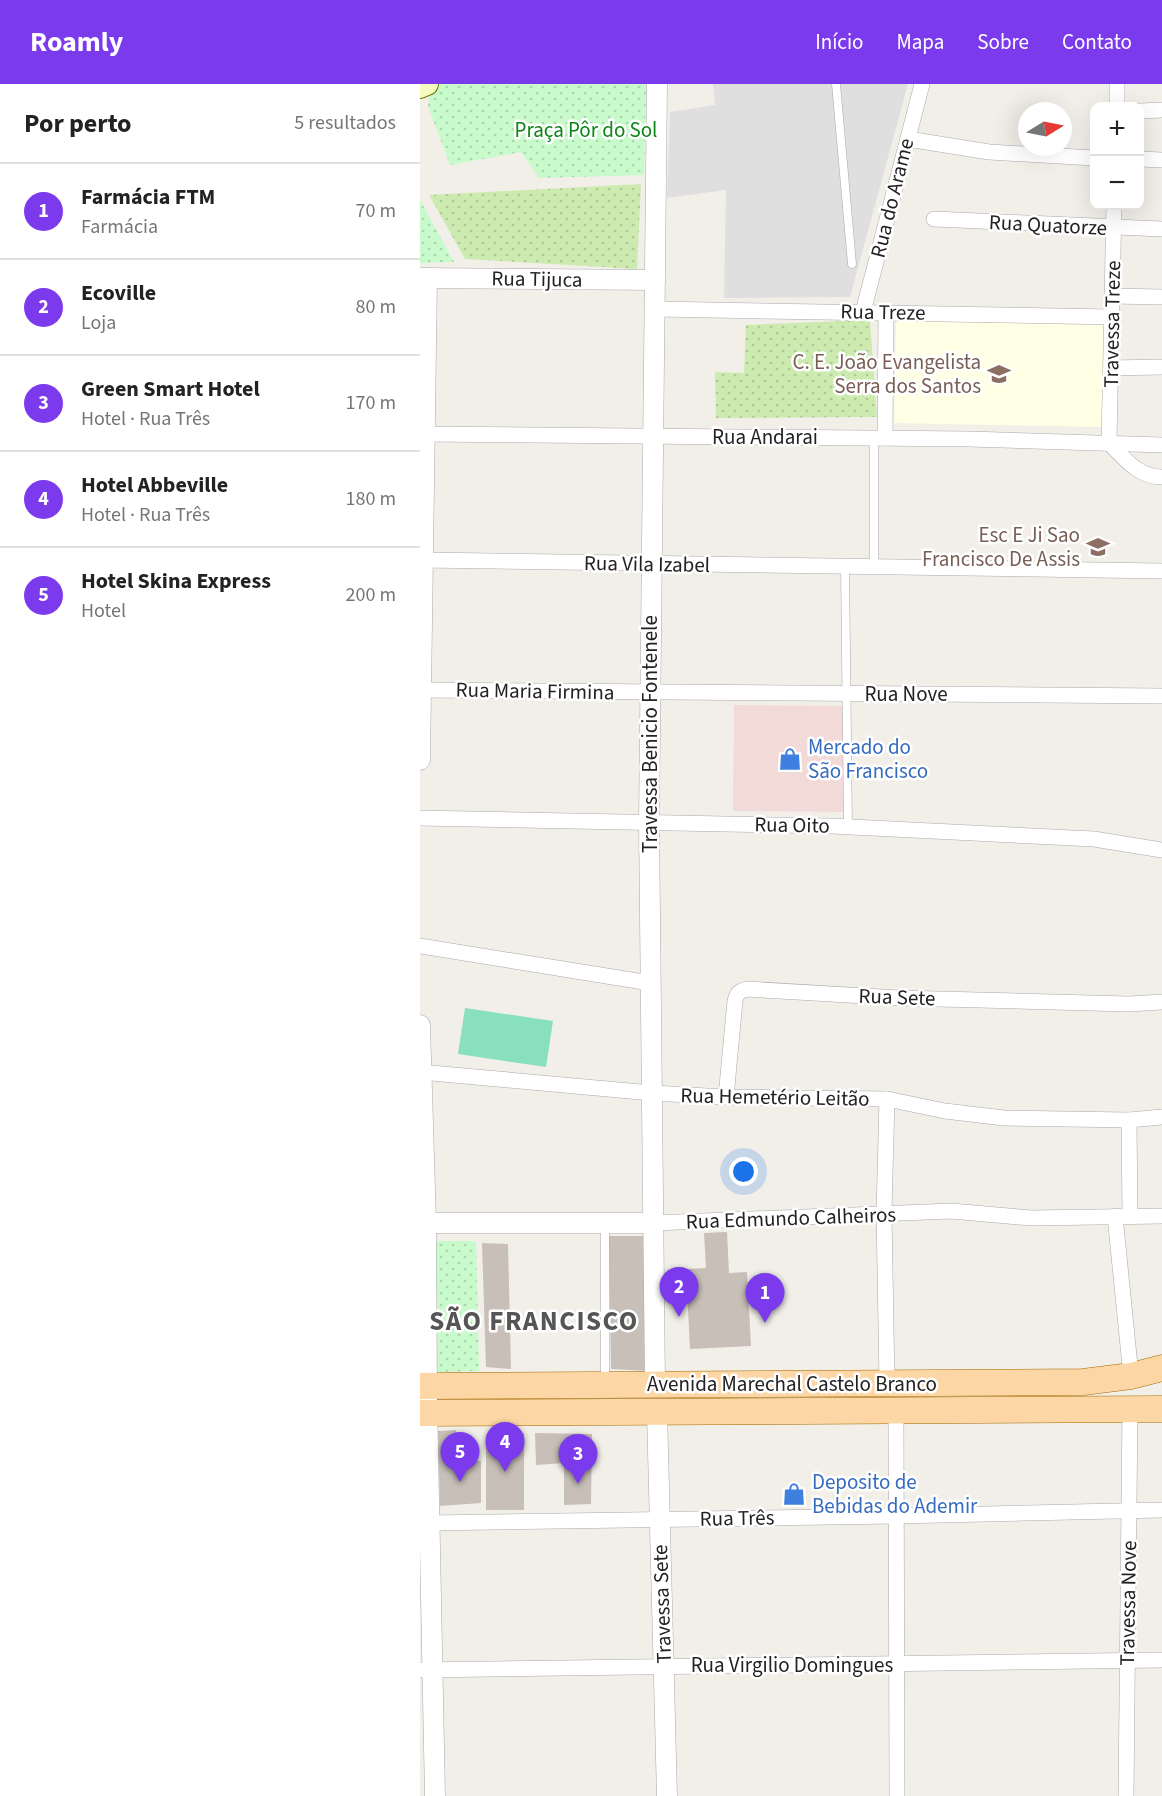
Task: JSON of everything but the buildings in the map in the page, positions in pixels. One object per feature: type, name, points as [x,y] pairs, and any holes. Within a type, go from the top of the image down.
[{"type":"main road","points":[[420,87],[427,84]]},
{"type":"main road","name":"Avenida Marechal Castelo Branco","points":[[423,1386],[1083,1382],[1131,1376],[1162,1368]]},
{"type":"main road","name":"Avenida Marechal Castelo Branco","points":[[423,1413],[1162,1409]]},
{"type":"street","name":"Travessa Benicio Fontenele","points":[[655,1384],[649,822],[657,84]]},
{"type":"street","name":"Rua do Arame","points":[[863,312],[922,84]]},
{"type":"street","points":[[1117,84],[1117,102]]},
{"type":"street","points":[[1144,111],[1162,110]]},
{"type":"street","points":[[908,139],[989,152],[1090,158]]},
{"type":"street","points":[[1144,159],[1162,160]]},
{"type":"street","name":"Travessa Treze","points":[[1109,443],[1114,210]]},
{"type":"street","name":"Rua Quatorze","points":[[934,219],[1162,229]]},
{"type":"street","name":"Rua Tijuca","points":[[424,278],[655,280]]},
{"type":"street","points":[[420,760],[424,278]]},
{"type":"street","points":[[1112,296],[1162,297]]},
{"type":"street","name":"Rua Treze","points":[[655,309],[1111,317]]},
{"type":"street","points":[[879,438],[886,312]]},
{"type":"street","points":[[1110,368],[1162,367]]},
{"type":"street","name":"Rua Andarai","points":[[422,434],[969,439],[1162,445]]},
{"type":"street","points":[[1109,443],[1136,470],[1155,477],[1162,477]]},
{"type":"street","name":"Rua Vila Izabel","points":[[422,560],[1162,571]]},
{"type":"street","name":"Rua Maria Firmina","points":[[421,690],[651,692]]},
{"type":"street","name":"Rua Nove","points":[[651,692],[1162,696]]},
{"type":"street","name":"Rua Oito","points":[[420,818],[848,827],[1094,839],[1162,850]]},
{"type":"street","points":[[420,946],[650,983]]},
{"type":"street","name":"Rua Sete","points":[[726,1097],[736,994],[747,989],[899,998],[1129,1004],[1162,1002]]},
{"type":"street","points":[[420,1024],[426,1670],[435,1796]]},
{"type":"street","name":"Rua Hemetério Leitão","points":[[421,1072],[652,1093],[726,1097],[887,1099],[945,1111],[1004,1118],[1130,1120],[1162,1117]]},
{"type":"street","points":[[887,1099],[884,1213],[887,1383]]},
{"type":"street","points":[[1130,1120],[1123,1216],[1131,1376]]},
{"type":"street","name":"Rua Edmundo Calheiros","points":[[423,1223],[654,1223],[951,1211],[1031,1218],[1162,1216]]},
{"type":"street","name":"Travessa Nove","points":[[1126,1796],[1130,1409]]},
{"type":"street","points":[[896,1411],[897,1796]]},
{"type":"street","name":"Travessa Sete","points":[[657,1412],[668,1796]]},
{"type":"street","name":"Rua Três","points":[[425,1523],[1162,1510]]},
{"type":"street","name":"Rua Virgilio Domingues","points":[[426,1670],[1162,1660]]},
{"type":"lane","points":[[836,84],[852,264]]},
{"type":"lane","points":[[874,567],[879,438]]},
{"type":"lane","points":[[845,566],[848,827]]},
{"type":"lane","points":[[604,1385],[605,1222]]},
{"type":"shaded area","points":[[713,84],[908,84],[850,297],[724,298],[726,190],[667,198],[670,112],[715,105]]},
{"type":"shaded area","name":"C. E. João Evangelista Serra dos Santos","points":[[896,320],[1104,324],[1102,427],[894,423]]},
{"type":"shaded area","name":"Mercado do São Francisco","points":[[734,705],[847,706],[846,812],[733,811]]},
{"type":"green space","name":"Praça Pôr do Sol","points":[[440,84],[646,84],[644,175],[539,178],[521,152],[450,165],[428,106],[430,87]]},
{"type":"green space","points":[[641,184],[637,269],[465,259],[429,195]]},
{"type":"green space","points":[[420,200],[454,262],[420,263]]},
{"type":"green space","points":[[870,320],[877,417],[716,418],[715,372],[744,373],[746,325]]},
{"type":"green space","points":[[465,1008],[553,1021],[546,1067],[458,1054]]},
{"type":"green space","points":[[434,1241],[476,1241],[479,1371],[436,1372]]},
{"type":"place","name":"C. E. João Evangelista Serra dos Santos","points":[[999,374]]},
{"type":"place","name":"Esc E Ji Sao Francisco De Assis","points":[[1098,547]]},
{"type":"place","name":"Mercado do São Francisco","points":[[790,759]]},
{"type":"place","name":"Ecoville","points":[[679,1317]]},
{"type":"place","name":"Farmácia FTM","points":[[765,1323]]},
{"type":"place","name":"Hotel Abbeville","points":[[505,1472]]},
{"type":"place","name":"Hotel Skina Express","points":[[460,1482]]},
{"type":"place","name":"Green Smart Hotel","points":[[578,1484]]},
{"type":"place","name":"Deposito de Bebidas do Ademir","points":[[794,1494]]},
{"type":"district","name":"SÃO FRANCISCO","points":[[534,1321]]}]
